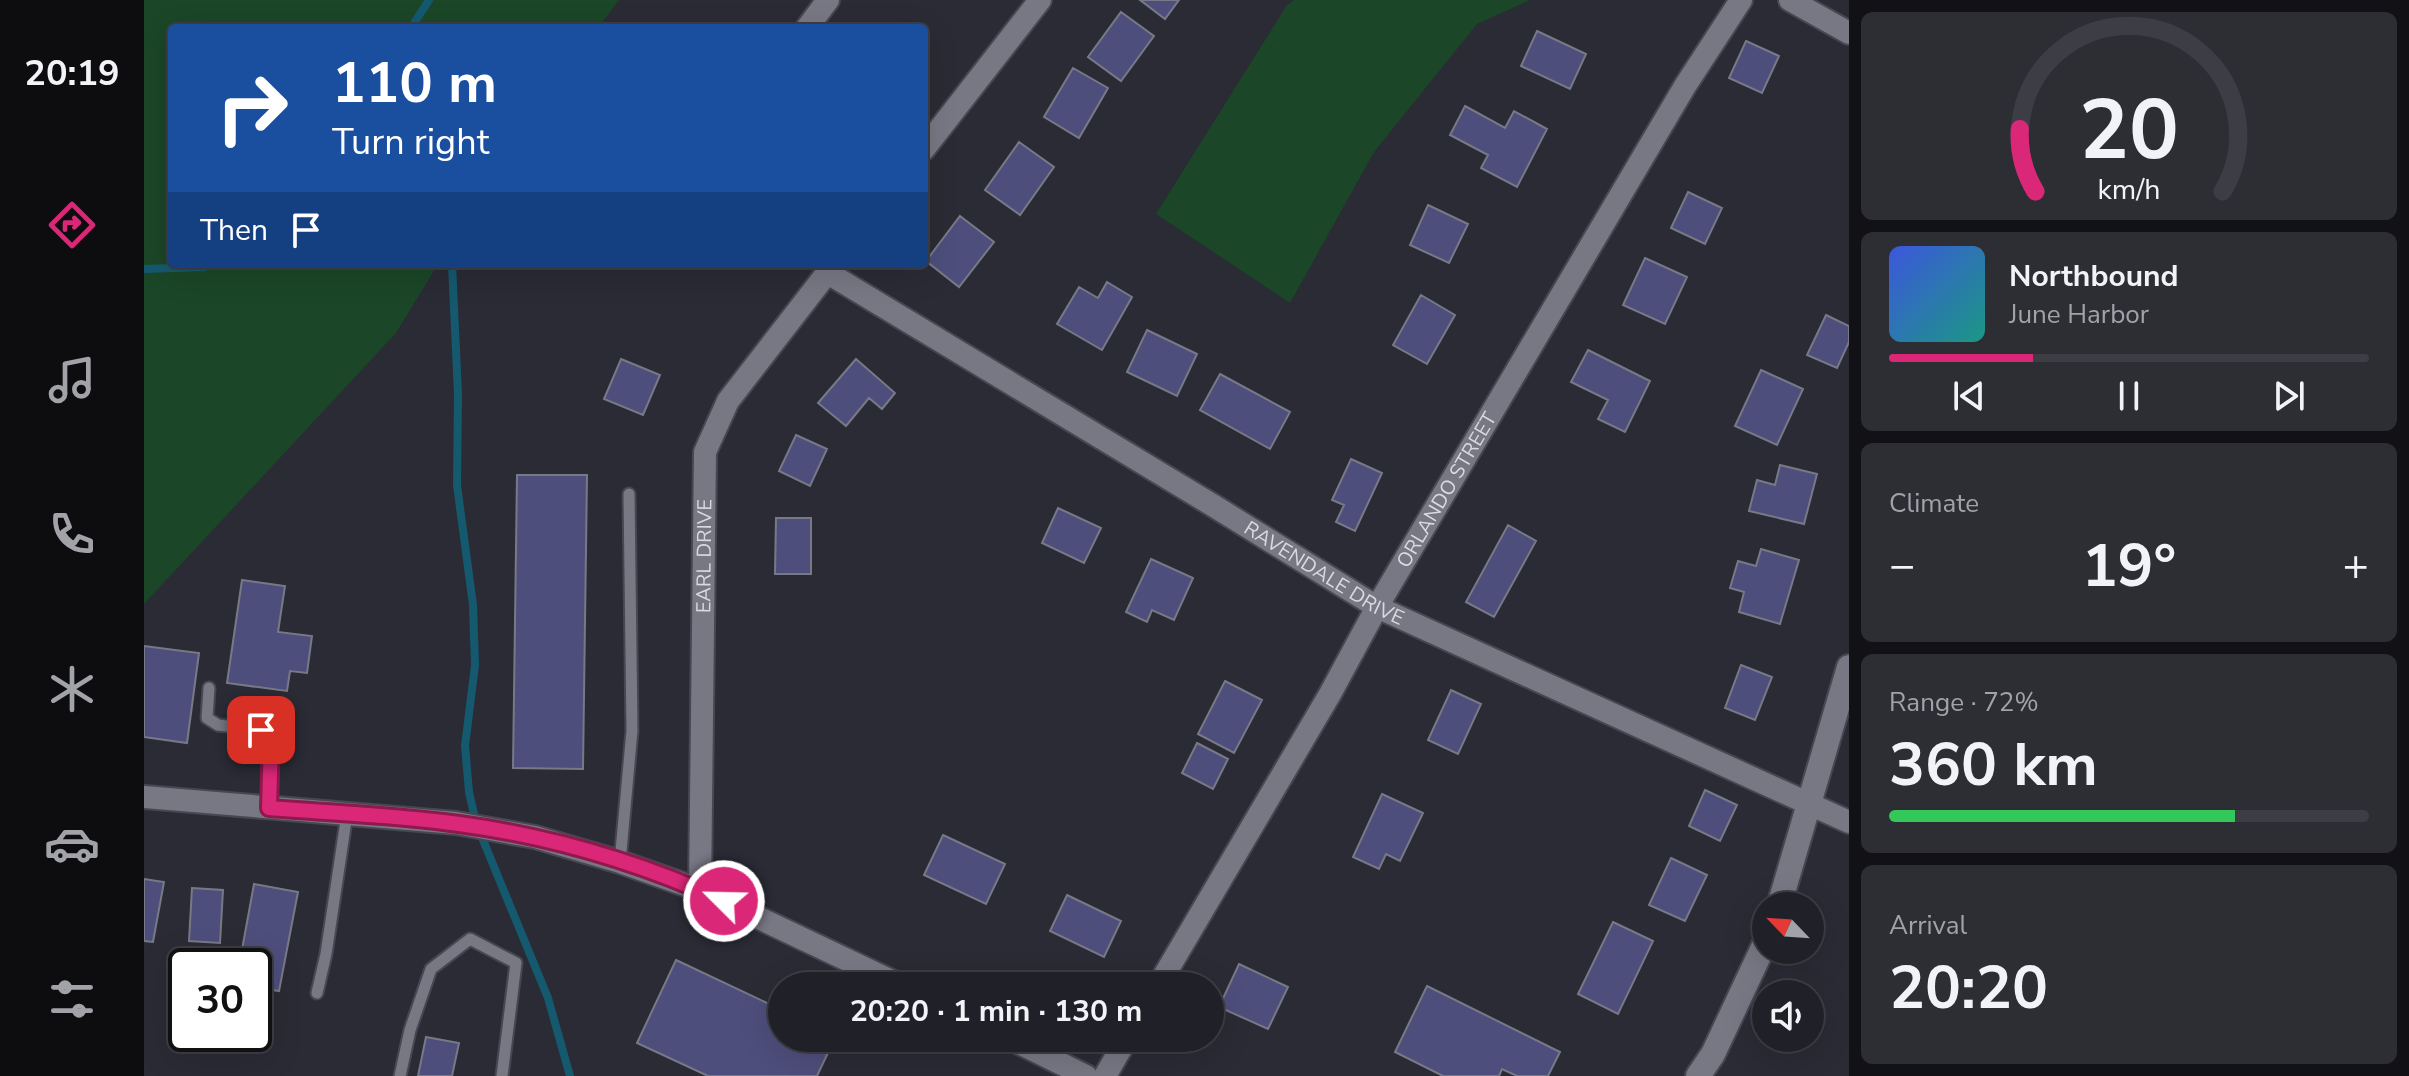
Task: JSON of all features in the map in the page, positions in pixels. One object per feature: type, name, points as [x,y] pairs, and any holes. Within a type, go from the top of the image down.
[{"type":"main road","points":[[1783,892],[1849,667]]},
{"type":"main road","points":[[1698,1076],[1713,1054],[1755,964]]},
{"type":"street","points":[[810,24],[828,0]]},
{"type":"street","points":[[928,144],[1040,0]]},
{"type":"street","name":"ORLANDO STREET","points":[[1166,972],[1330,694],[1377,607],[1677,100],[1741,0]]},
{"type":"street","points":[[1790,0],[1842,29]]},
{"type":"street","name":"RAVENDALE DRIVE","points":[[831,268],[1377,607],[1849,822]]},
{"type":"street","name":"EARL DRIVE","points":[[700,890],[705,452],[728,401],[831,268]]},
{"type":"street","points":[[144,797],[478,827],[535,837],[700,890],[873,972]]},
{"type":"street","points":[[1037,1052],[1086,1076]]},
{"type":"street","points":[[1105,1076],[1119,1052]]},
{"type":"lane","points":[[620,862],[632,731],[629,494]]},
{"type":"lane","points":[[209,688],[207,718],[218,725],[261,730],[271,740],[269,808]]},
{"type":"lane","points":[[317,993],[326,954],[347,814]]},
{"type":"lane","points":[[400,1076],[410,1030],[431,969],[470,939],[516,963],[502,1076]]},
{"type":"green space","points":[[144,0],[619,0],[601,24],[168,24],[168,268],[436,268],[396,333],[144,604]]},
{"type":"green space","points":[[1294,0],[1530,0],[1477,24],[1374,152],[1290,303],[1156,214],[1287,5]]},
{"type":"building","points":[[1140,0],[1179,0],[1165,19]]},
{"type":"building","points":[[1121,12],[1154,36],[1121,81],[1088,57]]},
{"type":"building","points":[[1537,31],[1586,54],[1570,89],[1521,66]]},
{"type":"building","points":[[1746,41],[1779,56],[1762,93],[1729,78]]},
{"type":"building","points":[[1073,68],[1108,88],[1079,138],[1044,117]]},
{"type":"building","points":[[1465,106],[1505,128],[1514,111],[1547,129],[1517,187],[1481,168],[1488,155],[1450,135]]},
{"type":"building","points":[[1019,142],[1054,167],[1020,215],[985,190]]},
{"type":"building","points":[[1688,192],[1722,208],[1705,244],[1671,228]]},
{"type":"building","points":[[1428,205],[1468,224],[1449,263],[1410,245]]},
{"type":"building","points":[[960,216],[994,242],[959,287],[928,263]]},
{"type":"building","points":[[1645,258],[1687,277],[1665,324],[1623,305]]},
{"type":"building","points":[[1107,282],[1132,297],[1102,350],[1057,324],[1079,287],[1098,298]]},
{"type":"building","points":[[1421,295],[1455,315],[1427,364],[1393,345]]},
{"type":"building","points":[[1826,315],[1849,326],[1849,342],[1837,368],[1807,355]]},
{"type":"building","points":[[1147,330],[1197,354],[1177,396],[1127,372]]},
{"type":"building","points":[[1588,350],[1650,381],[1625,432],[1598,419],[1608,400],[1571,382]]},
{"type":"building","points":[[621,359],[660,375],[643,415],[604,399]]},
{"type":"building","points":[[856,359],[895,393],[882,409],[869,398],[846,426],[818,403]]},
{"type":"building","points":[[1761,370],[1803,389],[1777,445],[1735,426]]},
{"type":"building","points":[[1220,374],[1290,412],[1270,449],[1200,410]]},
{"type":"building","points":[[796,435],[827,449],[810,486],[779,471]]},
{"type":"building","points":[[1351,459],[1382,473],[1355,531],[1336,522],[1344,505],[1332,500]]},
{"type":"building","points":[[1780,465],[1817,474],[1804,524],[1749,511],[1757,480],[1775,485]]},
{"type":"building","points":[[517,475],[587,475],[583,769],[513,768]]},
{"type":"building","points":[[1058,508],[1101,528],[1084,563],[1042,543]]},
{"type":"building","points":[[776,518],[811,518],[811,574],[775,574]]},
{"type":"building","points":[[1508,525],[1536,541],[1494,617],[1466,602]]},
{"type":"building","points":[[1761,549],[1799,560],[1780,624],[1739,612],[1744,592],[1730,588],[1738,561],[1756,566]]},
{"type":"building","points":[[1151,559],[1193,578],[1174,620],[1152,610],[1147,622],[1126,612]]},
{"type":"building","points":[[242,580],[285,586],[278,632],[312,636],[307,673],[290,671],[287,691],[227,683]]},
{"type":"building","points":[[144,646],[199,653],[187,743],[144,737]]},
{"type":"building","points":[[1741,665],[1772,677],[1755,720],[1725,708]]},
{"type":"building","points":[[1225,681],[1262,700],[1234,753],[1198,734]]},
{"type":"building","points":[[1451,690],[1481,704],[1458,754],[1428,740]]},
{"type":"building","points":[[1197,743],[1228,759],[1213,789],[1182,773]]},
{"type":"building","points":[[1705,790],[1737,805],[1720,841],[1689,826]]},
{"type":"building","points":[[1382,794],[1423,813],[1400,861],[1386,854],[1379,869],[1353,857]]},
{"type":"building","points":[[943,835],[1005,864],[986,904],[924,875]]},
{"type":"building","points":[[1671,858],[1707,875],[1685,921],[1649,905]]},
{"type":"building","points":[[144,879],[164,882],[153,942],[144,941]]},
{"type":"building","points":[[254,884],[298,892],[279,991],[272,990],[272,948],[242,948]]},
{"type":"building","points":[[192,888],[223,890],[220,943],[189,941]]},
{"type":"building","points":[[1067,895],[1121,921],[1104,957],[1050,931]]},
{"type":"building","points":[[1613,922],[1653,941],[1618,1014],[1578,994]]},
{"type":"building","points":[[676,960],[768,1003],[768,1052],[828,1052],[817,1076],[708,1076],[637,1043]]},
{"type":"building","points":[[1239,964],[1288,987],[1268,1029],[1224,1009],[1224,996]]},
{"type":"building","points":[[1427,986],[1560,1052],[1548,1076],[1517,1076],[1502,1069],[1499,1076],[1443,1076],[1395,1052]]},
{"type":"building","points":[[426,1037],[459,1043],[452,1076],[418,1076]]},
{"type":"waterway","points":[[414,24],[429,0]]},
{"type":"waterway","points":[[144,269],[174,268]]},
{"type":"waterway","points":[[452,268],[458,394],[457,485],[473,605],[475,665],[465,746],[469,792],[476,823],[548,998],[570,1076]]},
{"type":"route","points":[[261,730],[271,740],[269,808],[456,823],[535,837],[620,862],[724,901]]}]
